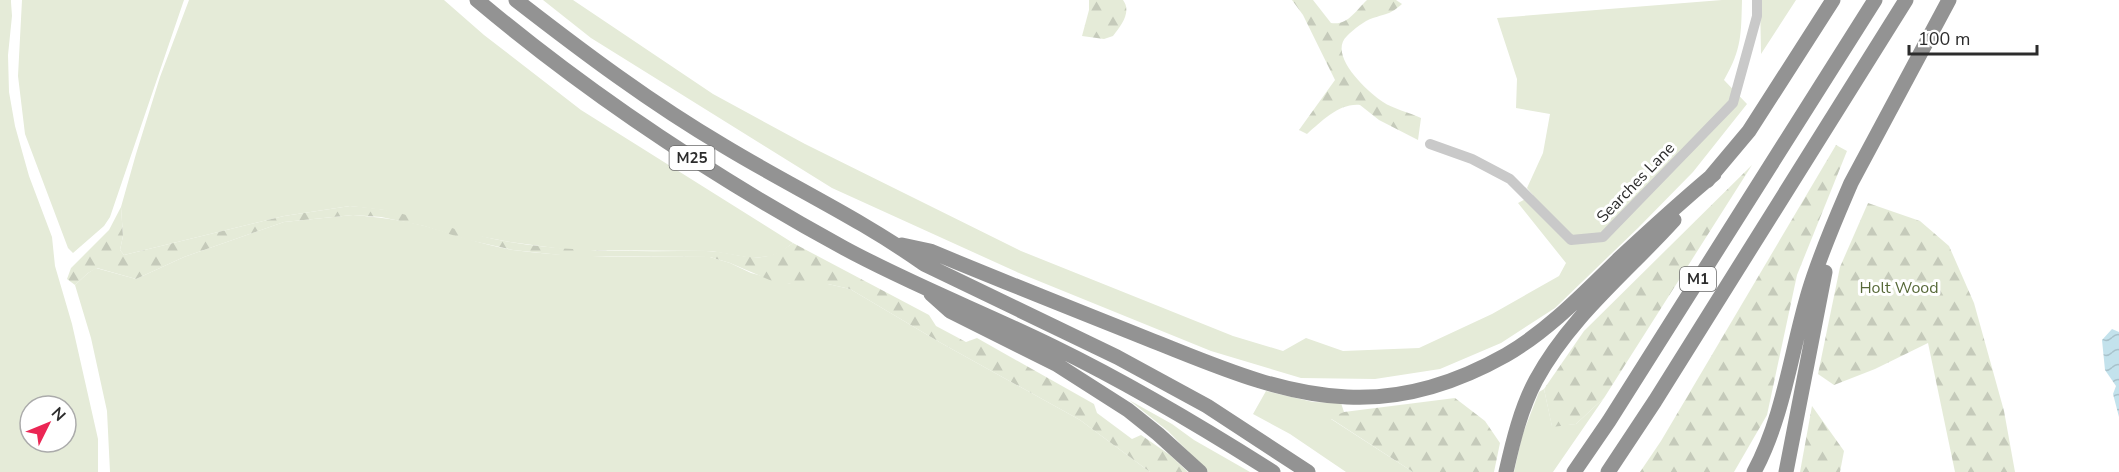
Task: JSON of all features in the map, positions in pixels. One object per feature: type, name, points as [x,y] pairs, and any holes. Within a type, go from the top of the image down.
[{"type":"highway","name":"M25","points":[[477,0],[594,91],[674,147],[844,248],[925,288],[956,300],[1115,379],[1208,431],[1273,472]]},
{"type":"highway","name":"M25","points":[[516,0],[595,62],[723,146],[896,244],[924,264],[1117,357],[1208,406],[1308,472]]},
{"type":"highway","points":[[1506,472],[1521,418],[1535,381],[1550,357],[1603,291],[1661,234],[1749,131],[1833,0]]},
{"type":"highway","name":"M1","points":[[1575,472],[1875,0]]},
{"type":"highway","name":"M1","points":[[1608,472],[1655,401],[1906,0]]},
{"type":"highway","points":[[1754,472],[1762,458],[1777,418],[1809,290],[1838,213],[1851,183],[1949,0]]},
{"type":"highway","points":[[896,244],[930,251],[1186,354],[1270,384],[1319,394],[1348,397],[1388,395],[1431,387],[1472,373],[1509,354],[1572,304],[1649,230],[1714,174]]},
{"type":"highway","points":[[1786,472],[1818,303],[1838,213]]},
{"type":"highway","points":[[925,288],[950,311],[1056,364],[1128,410],[1166,440],[1200,472]]},
{"type":"street","name":"Searches Lane","points":[[1430,144],[1472,159],[1510,178],[1571,240],[1603,237],[1733,103],[1757,16],[1757,0]]},
{"type":"green space","points":[[0,0],[11,0],[12,16],[8,55],[9,92],[15,126],[29,176],[52,237],[55,266],[72,324],[98,439],[98,472],[0,472]]},
{"type":"green space","points":[[22,0],[184,0],[110,217],[104,226],[73,253],[68,248],[25,134],[18,76]]},
{"type":"green space","points":[[189,0],[444,0],[484,35],[581,110],[793,243],[781,252],[752,258],[711,251],[570,250],[468,234],[384,210],[350,206],[284,216],[124,255],[120,250],[123,236],[121,207],[160,77]]},
{"type":"green space","points":[[543,0],[573,0],[713,94],[805,144],[1021,251],[1233,336],[1283,351],[1306,338],[1343,351],[1419,348],[1492,314],[1559,276],[1566,263],[1518,203],[1533,195],[1527,188],[1543,153],[1550,114],[1516,108],[1517,79],[1497,18],[1742,0],[1737,50],[1724,80],[1747,104],[1693,172],[1638,228],[1555,308],[1501,343],[1440,369],[1375,379],[1301,378],[1211,351],[1019,273],[832,188],[591,38]]},
{"type":"green space","points":[[1089,0],[1123,0],[1126,14],[1113,36],[1104,39],[1082,36],[1089,10]]},
{"type":"green space","points":[[1292,0],[1313,0],[1331,23],[1347,20],[1367,0],[1396,0],[1402,4],[1391,12],[1370,19],[1356,28],[1342,44],[1342,53],[1352,72],[1376,97],[1391,107],[1421,118],[1418,140],[1379,120],[1360,105],[1338,110],[1307,134],[1299,130],[1335,80],[1303,15]]},
{"type":"green space","points":[[1760,0],[1796,0],[1761,54]]},
{"type":"green space","points":[[1836,145],[1847,151],[1797,275],[1767,415],[1734,472],[1640,472],[1661,441]]},
{"type":"green space","points":[[1752,165],[1604,398],[1576,424],[1552,427],[1544,389],[1584,331]]},
{"type":"green space","name":"Holt Wood","points":[[1868,203],[1920,221],[1949,246],[1974,303],[2004,411],[2015,472],[1955,472],[1928,343],[1875,369],[1834,385],[1818,374],[1840,267]]},
{"type":"green space","points":[[350,206],[386,210],[494,239],[534,246],[608,251],[706,251],[760,257],[781,251],[793,243],[929,315],[936,326],[966,342],[977,338],[1094,404],[1097,413],[1132,439],[1141,435],[1170,455],[1188,472],[1150,472],[1080,420],[941,343],[850,289],[828,284],[791,284],[772,281],[710,257],[570,256],[513,250],[468,240],[424,226],[381,217],[353,215],[284,222],[184,257],[136,279],[97,268],[75,285],[67,279],[71,268],[109,230],[121,207],[123,236],[120,250],[124,255],[284,216]]},
{"type":"green space","points":[[353,215],[416,224],[513,250],[587,256],[710,257],[751,273],[791,284],[828,284],[850,289],[941,343],[1080,420],[1150,472],[110,472],[107,411],[91,338],[75,285],[96,268],[136,279],[184,257],[284,222]]},
{"type":"green space","points":[[1544,389],[1552,426],[1576,424],[1604,398],[1553,472],[1514,472],[1522,436],[1539,392]]},
{"type":"green space","points":[[1266,391],[1313,402],[1341,403],[1344,412],[1331,419],[1413,472],[1346,472],[1290,434],[1253,414]]},
{"type":"green space","points":[[1455,398],[1485,421],[1500,443],[1494,472],[1413,472],[1330,418],[1344,412]]},
{"type":"green space","points":[[1129,400],[1250,472],[1208,472],[1168,431]]},
{"type":"green space","points":[[1812,406],[1844,451],[1840,472],[1800,472]]},
{"type":"water","points":[[2112,329],[2119,332],[2119,417],[2113,394],[2116,386],[2105,370],[2102,340]]}]
